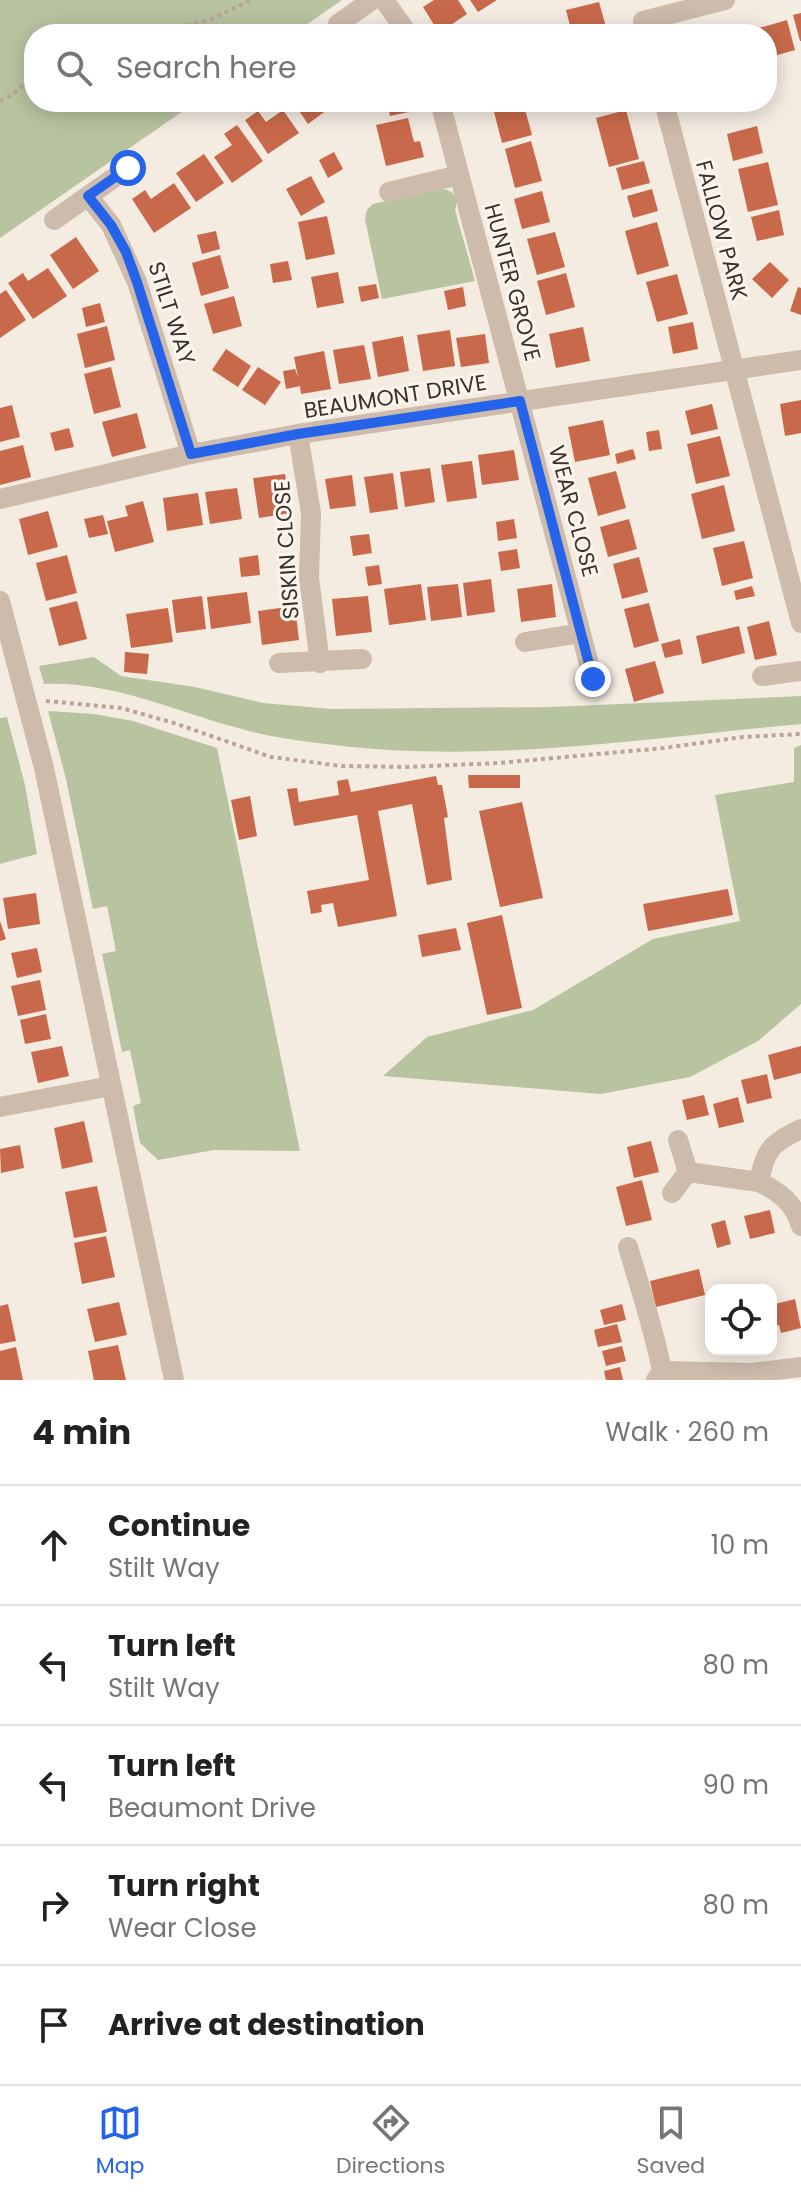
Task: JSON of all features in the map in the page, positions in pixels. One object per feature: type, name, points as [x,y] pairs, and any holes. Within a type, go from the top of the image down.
[{"type":"street","points":[[338,24],[372,0]]},
{"type":"street","points":[[384,0],[401,24]]},
{"type":"street","points":[[638,0],[644,24]]},
{"type":"street","points":[[656,24],[725,0]]},
{"type":"street","name":"HUNTER GROVE","points":[[443,112],[520,401]]},
{"type":"street","name":"FALLOW PARK","points":[[667,112],[801,623]]},
{"type":"street","points":[[54,220],[128,168]]},
{"type":"street","points":[[389,192],[459,175]]},
{"type":"street","name":"STILT WAY","points":[[88,196],[111,225],[134,272],[191,454]]},
{"type":"street","name":"BEAUMONT DRIVE","points":[[0,499],[191,454],[298,434],[801,360]]},
{"type":"street","name":"WEAR CLOSE","points":[[520,401],[593,679]]},
{"type":"street","name":"SISKIN CLOSE","points":[[298,434],[311,513],[309,578],[320,663]]},
{"type":"street","points":[[0,601],[28,701],[174,1380]]},
{"type":"street","points":[[525,642],[581,633]]},
{"type":"street","points":[[279,663],[362,659]]},
{"type":"street","points":[[762,676],[801,671]]},
{"type":"street","points":[[0,1107],[111,1086]]},
{"type":"street","points":[[759,1182],[763,1162],[771,1147],[801,1129]]},
{"type":"street","points":[[678,1140],[688,1172]]},
{"type":"street","points":[[688,1172],[759,1182],[773,1188],[790,1202],[801,1226]]},
{"type":"street","points":[[672,1193],[688,1172]]},
{"type":"street","points":[[628,1247],[647,1316],[655,1333],[659,1376],[752,1373],[801,1367]]},
{"type":"path","points":[[193,24],[251,0]]},
{"type":"path","points":[[0,101],[24,85]]},
{"type":"path","points":[[28,701],[64,701],[121,708],[271,757],[342,766],[499,763],[743,737],[801,734]]},
{"type":"green space","points":[[0,0],[342,0],[307,24],[24,24],[24,112],[182,112],[0,238]]},
{"type":"green space","points":[[438,189],[451,192],[456,197],[455,210],[475,281],[382,299],[365,219],[367,210],[373,204]]},
{"type":"green space","points":[[94,657],[121,676],[195,687],[263,703],[332,709],[551,707],[801,696],[801,724],[626,742],[509,750],[451,752],[334,745],[250,731],[119,692],[69,684],[44,684],[39,666]]},
{"type":"green space","points":[[48,711],[133,721],[217,748],[300,1151],[214,1150],[158,1160],[140,1143],[133,1106],[141,1103],[130,1050],[122,1052],[102,954],[116,951],[107,906],[93,909],[66,779]]},
{"type":"green space","points":[[7,717],[25,785],[37,854],[0,864],[0,718]]},
{"type":"green space","points":[[801,745],[801,1004],[758,1041],[690,1077],[601,1094],[383,1076],[427,1037],[533,1010],[653,939],[740,921],[715,795],[794,782],[794,748]]},
{"type":"building","points":[[434,0],[458,0],[467,14],[452,24],[433,24],[423,7]]},
{"type":"building","points":[[470,0],[497,0],[478,12]]},
{"type":"building","points":[[599,2],[605,24],[570,24],[566,10]]},
{"type":"building","points":[[801,13],[801,41],[800,41],[793,15]]},
{"type":"building","points":[[787,20],[795,50],[777,55],[777,24],[773,24]]},
{"type":"building","points":[[259,112],[266,122],[284,112],[299,133],[268,154],[245,120]]},
{"type":"building","points":[[300,112],[324,112],[308,124]]},
{"type":"building","points":[[494,112],[526,112],[532,135],[502,143]]},
{"type":"building","points":[[627,112],[639,159],[609,167],[596,118]]},
{"type":"building","points":[[408,118],[414,142],[420,141],[424,157],[386,166],[376,125]]},
{"type":"building","points":[[237,125],[263,161],[232,183],[214,157],[232,145],[224,134]]},
{"type":"building","points":[[757,126],[763,153],[733,161],[727,134]]},
{"type":"building","points":[[531,141],[542,181],[515,188],[505,149]]},
{"type":"building","points":[[334,152],[343,169],[328,178],[319,160]]},
{"type":"building","points":[[204,154],[224,183],[196,202],[176,173]]},
{"type":"building","points":[[644,161],[650,183],[622,190],[616,168]]},
{"type":"building","points":[[768,162],[778,205],[748,212],[738,169]]},
{"type":"building","points":[[311,176],[325,202],[301,216],[286,189]]},
{"type":"building","points":[[174,183],[191,208],[154,233],[132,199],[145,190],[151,199]]},
{"type":"building","points":[[652,189],[658,211],[633,218],[627,196]]},
{"type":"building","points":[[542,191],[550,222],[522,229],[514,199]]},
{"type":"building","points":[[779,210],[784,235],[757,241],[751,217]]},
{"type":"building","points":[[327,216],[335,254],[306,260],[298,222]]},
{"type":"building","points":[[657,222],[669,266],[637,275],[625,231]]},
{"type":"building","points":[[216,231],[220,249],[202,254],[197,235]]},
{"type":"building","points":[[555,232],[565,267],[537,275],[527,239]]},
{"type":"building","points":[[76,237],[99,271],[73,289],[50,255]]},
{"type":"building","points":[[220,255],[229,288],[201,296],[192,263]]},
{"type":"building","points":[[288,261],[292,280],[273,283],[270,264]]},
{"type":"building","points":[[770,262],[789,280],[772,298],[752,279]]},
{"type":"building","points":[[48,268],[67,296],[33,319],[8,283],[23,273],[28,281]]},
{"type":"building","points":[[338,272],[344,303],[317,308],[311,277]]},
{"type":"building","points":[[566,273],[575,307],[546,315],[537,281]]},
{"type":"building","points":[[677,274],[688,314],[657,322],[646,282]]},
{"type":"building","points":[[376,284],[379,298],[361,302],[358,287]]},
{"type":"building","points":[[463,287],[466,306],[448,310],[444,291]]},
{"type":"building","points":[[798,287],[801,288],[801,315],[790,311]]},
{"type":"building","points":[[6,290],[26,320],[0,338],[0,294]]},
{"type":"building","points":[[234,296],[242,326],[213,334],[204,304]]},
{"type":"building","points":[[100,303],[105,322],[86,327],[82,308]]},
{"type":"building","points":[[693,322],[698,349],[673,354],[668,327]]},
{"type":"building","points":[[107,326],[115,360],[85,368],[77,334]]},
{"type":"building","points":[[583,327],[590,361],[556,368],[549,334]]},
{"type":"building","points":[[450,330],[455,366],[423,371],[417,335]]},
{"type":"building","points":[[485,334],[489,363],[461,367],[456,338]]},
{"type":"building","points":[[403,336],[409,371],[378,377],[372,342]]},
{"type":"building","points":[[364,345],[371,379],[339,384],[333,350]]},
{"type":"building","points":[[226,349],[251,366],[238,387],[212,370]]},
{"type":"building","points":[[324,351],[331,389],[301,394],[300,386],[286,389],[283,371],[295,369],[298,377],[294,357]]},
{"type":"building","points":[[111,367],[121,407],[94,414],[84,374]]},
{"type":"building","points":[[258,367],[281,382],[265,405],[242,390]]},
{"type":"building","points":[[801,400],[801,433],[785,436],[780,404]]},
{"type":"building","points":[[712,404],[718,429],[691,435],[685,411]]},
{"type":"building","points":[[12,405],[20,437],[0,442],[0,408]]},
{"type":"building","points":[[137,413],[146,448],[112,457],[102,422]]},
{"type":"building","points":[[603,420],[610,455],[575,462],[568,427]]},
{"type":"building","points":[[69,428],[74,447],[55,451],[50,433]]},
{"type":"building","points":[[659,430],[662,449],[649,451],[646,432]]},
{"type":"building","points":[[720,436],[730,476],[696,484],[687,444]]},
{"type":"building","points":[[23,445],[31,477],[0,485],[0,451]]},
{"type":"building","points":[[633,449],[636,459],[617,464],[615,454]]},
{"type":"building","points":[[514,450],[519,480],[482,485],[478,455]]},
{"type":"building","points":[[472,461],[477,498],[447,502],[441,465]]},
{"type":"building","points":[[430,468],[435,502],[405,507],[400,472]]},
{"type":"building","points":[[616,471],[626,508],[598,516],[588,478]]},
{"type":"building","points":[[393,473],[398,509],[370,513],[364,477]]},
{"type":"building","points":[[285,474],[291,513],[259,518],[253,478]]},
{"type":"building","points":[[352,475],[356,506],[330,509],[325,479]]},
{"type":"building","points":[[724,485],[735,531],[702,539],[691,494]]},
{"type":"building","points":[[237,488],[242,519],[210,524],[205,492]]},
{"type":"building","points":[[198,493],[203,525],[167,531],[163,498]]},
{"type":"building","points":[[143,501],[154,542],[115,552],[107,521],[128,516],[125,506]]},
{"type":"building","points":[[48,511],[58,547],[28,555],[19,519]]},
{"type":"building","points":[[103,515],[108,534],[89,538],[84,519]]},
{"type":"building","points":[[514,519],[517,538],[498,541],[496,522]]},
{"type":"building","points":[[629,519],[637,549],[608,557],[600,527]]},
{"type":"building","points":[[369,534],[372,553],[353,556],[350,536]]},
{"type":"building","points":[[744,541],[753,578],[722,586],[713,548]]},
{"type":"building","points":[[517,549],[520,568],[501,571],[498,552]]},
{"type":"building","points":[[67,555],[77,593],[46,601],[36,563]]},
{"type":"building","points":[[258,555],[260,575],[241,577],[239,558]]},
{"type":"building","points":[[639,557],[648,592],[622,599],[613,564]]},
{"type":"building","points":[[379,565],[382,584],[368,586],[365,567]]},
{"type":"building","points":[[491,579],[495,612],[467,616],[463,583]]},
{"type":"building","points":[[421,584],[426,620],[389,625],[384,589]]},
{"type":"building","points":[[458,584],[462,617],[431,621],[427,587]]},
{"type":"building","points":[[552,584],[556,617],[521,622],[517,589]]},
{"type":"building","points":[[752,586],[755,596],[736,600],[734,591]]},
{"type":"building","points":[[247,592],[251,623],[211,629],[207,597]]},
{"type":"building","points":[[202,596],[206,629],[176,633],[172,600]]},
{"type":"building","points":[[368,596],[372,632],[336,636],[332,599]]},
{"type":"building","points":[[77,601],[87,639],[59,646],[49,608]]},
{"type":"building","points":[[649,603],[659,641],[634,648],[624,609]]},
{"type":"building","points":[[295,606],[299,640],[262,645],[258,611]]},
{"type":"building","points":[[168,608],[173,642],[131,648],[126,614]]},
{"type":"building","points":[[769,621],[777,655],[755,660],[747,627]]},
{"type":"building","points":[[739,626],[745,653],[702,664],[696,636]]},
{"type":"building","points":[[680,639],[683,654],[665,658],[661,644]]},
{"type":"building","points":[[125,652],[149,654],[147,674],[124,672]]},
{"type":"building","points":[[655,661],[664,693],[634,702],[625,669]]},
{"type":"building","points":[[468,775],[520,775],[520,788],[469,788]]},
{"type":"building","points":[[436,776],[438,785],[442,785],[448,817],[444,818],[452,880],[427,885],[412,804],[378,811],[397,916],[338,927],[333,903],[321,905],[322,912],[311,914],[307,891],[369,880],[357,815],[294,826],[287,789],[297,788],[299,802],[339,795],[337,781],[348,779],[351,792]]},
{"type":"building","points":[[250,796],[257,836],[239,840],[231,800]]},
{"type":"building","points":[[522,802],[543,898],[500,907],[479,811]]},
{"type":"building","points":[[728,889],[733,915],[648,931],[643,904]]},
{"type":"building","points":[[36,893],[40,924],[8,929],[3,898]]},
{"type":"building","points":[[502,915],[522,1008],[487,1015],[467,923]]},
{"type":"building","points":[[0,921],[6,939],[0,941]]},
{"type":"building","points":[[456,928],[461,950],[422,957],[418,935]]},
{"type":"building","points":[[37,948],[42,972],[17,978],[11,953]]},
{"type":"building","points":[[40,980],[46,1010],[18,1016],[11,986]]},
{"type":"building","points":[[46,1014],[51,1039],[25,1044],[20,1020]]},
{"type":"building","points":[[62,1046],[69,1076],[38,1083],[31,1052]]},
{"type":"building","points":[[801,1046],[801,1073],[774,1080],[768,1055]]},
{"type":"building","points":[[767,1074],[772,1098],[747,1104],[741,1080]]},
{"type":"building","points":[[704,1095],[709,1115],[687,1120],[682,1100]]},
{"type":"building","points":[[738,1097],[744,1122],[719,1128],[713,1104]]},
{"type":"building","points":[[84,1121],[93,1162],[62,1169],[54,1128]]},
{"type":"building","points":[[651,1141],[659,1172],[634,1178],[627,1147]]},
{"type":"building","points":[[20,1145],[24,1168],[1,1173],[0,1149]]},
{"type":"building","points":[[642,1180],[652,1220],[626,1226],[616,1187]]},
{"type":"building","points":[[97,1186],[107,1232],[74,1238],[65,1192]]},
{"type":"building","points":[[770,1210],[775,1233],[750,1239],[744,1216]]},
{"type":"building","points":[[725,1220],[731,1244],[717,1248],[711,1224]]},
{"type":"building","points":[[106,1236],[115,1277],[82,1284],[74,1243]]},
{"type":"building","points":[[699,1269],[705,1295],[656,1307],[650,1281]]},
{"type":"building","points":[[795,1299],[801,1328],[781,1333],[777,1326],[777,1304]]},
{"type":"building","points":[[119,1302],[127,1335],[95,1342],[87,1309]]},
{"type":"building","points":[[8,1304],[16,1341],[0,1344],[0,1306]]},
{"type":"building","points":[[622,1304],[626,1320],[604,1325],[600,1310]]},
{"type":"building","points":[[617,1324],[622,1342],[598,1347],[594,1330]]},
{"type":"building","points":[[118,1345],[126,1380],[94,1380],[88,1351]]},
{"type":"building","points":[[622,1346],[626,1361],[606,1366],[602,1351]]},
{"type":"building","points":[[16,1347],[23,1380],[0,1380],[0,1351]]},
{"type":"building","points":[[620,1367],[623,1380],[606,1380],[604,1371]]},
{"type":"route","points":[[128,168],[88,196],[111,225],[126,252],[191,454],[298,434],[520,401],[593,679]]}]
